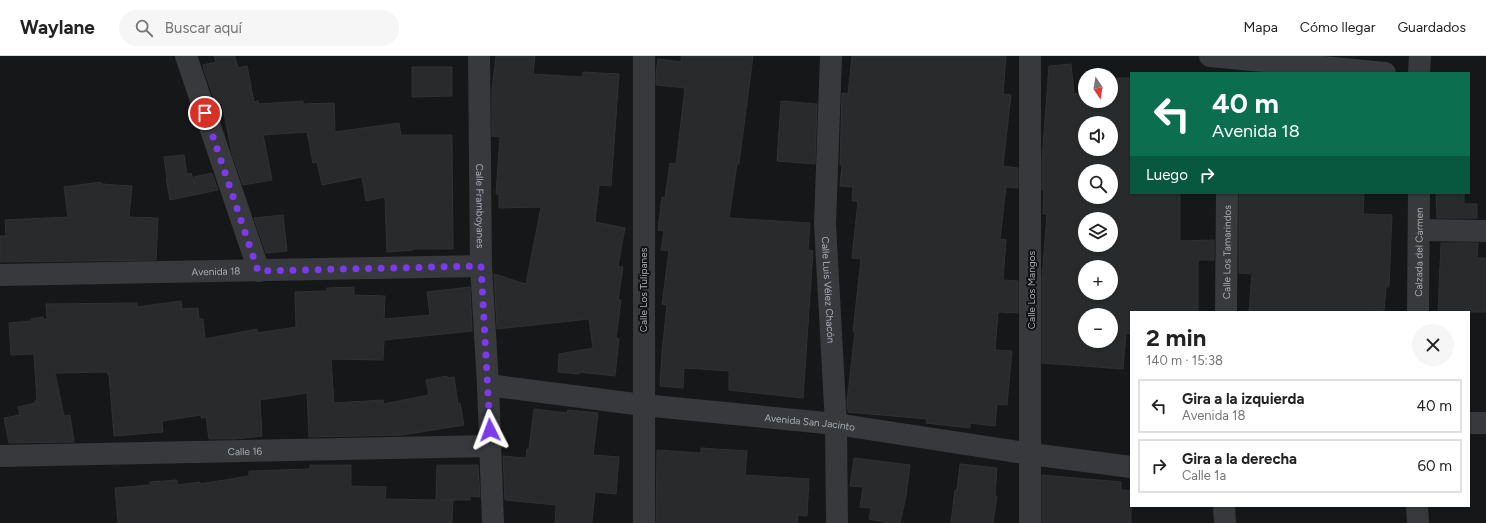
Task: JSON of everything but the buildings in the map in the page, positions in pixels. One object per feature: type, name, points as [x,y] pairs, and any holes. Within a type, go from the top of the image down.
[{"type":"street","points":[[186,56],[258,271]]},
{"type":"street","name":"Calle Framboyanes","points":[[479,56],[481,266],[491,446],[493,523]]},
{"type":"street","name":"Calle Los Tulipanes","points":[[644,56],[644,523]]},
{"type":"street","name":"Calle Luis Vélez Chacón","points":[[831,56],[825,224],[836,424],[837,523]]},
{"type":"street","name":"Calle Los Mangos","points":[[1030,56],[1030,523]]},
{"type":"street","points":[[1419,72],[1420,56]]},
{"type":"street","points":[[1224,61],[1372,72]]},
{"type":"street","name":"Calle Los Tamarindos","points":[[1226,311],[1227,194]]},
{"type":"street","name":"Calzada del Carmen","points":[[1418,311],[1419,194]]},
{"type":"street","points":[[1419,230],[1486,231]]},
{"type":"street","name":"Avenida 18","points":[[0,275],[481,266]]},
{"type":"street","name":"Avenida San Jacinto","points":[[488,385],[643,405],[836,424],[1031,454],[1130,467]]},
{"type":"street","points":[[1470,423],[1486,423]]},
{"type":"street","name":"Calle 16","points":[[0,456],[491,446]]},
{"type":"street","points":[[1224,507],[1225,523]]},
{"type":"street","points":[[1417,507],[1418,523]]},
{"type":"route","points":[[205,113],[258,271],[481,266],[490,430]]}]
